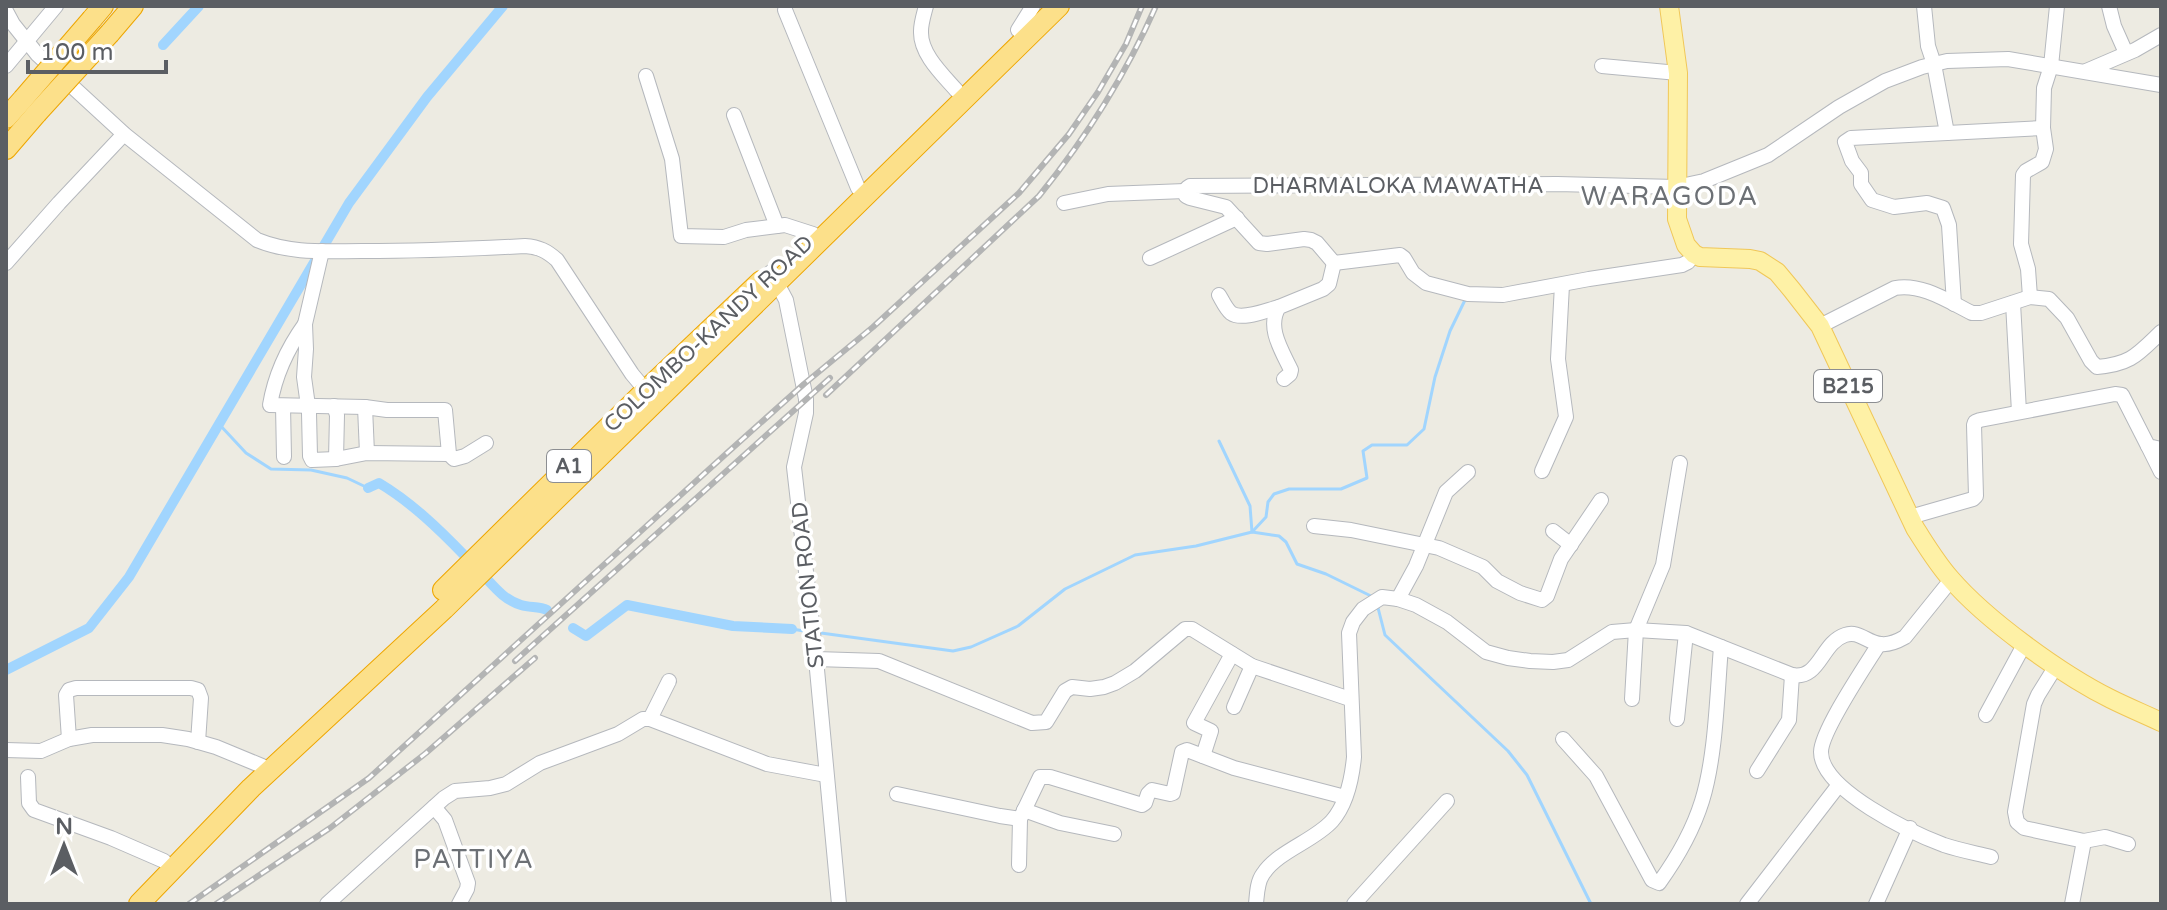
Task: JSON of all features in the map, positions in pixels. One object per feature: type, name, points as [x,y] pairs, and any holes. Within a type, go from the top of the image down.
[{"type":"highway","points":[[6,118],[30,106],[110,33],[133,6]]},
{"type":"highway","name":"A1","points":[[1022,35],[1042,6]]},
{"type":"highway","name":"A1","points":[[1022,35],[1059,6]]},
{"type":"highway","points":[[6,149],[30,106],[97,13]]},
{"type":"highway","name":"COLOMBO-KANDY ROAD","points":[[774,278],[858,188],[957,91],[1022,35]]},
{"type":"highway","name":"COLOMBO-KANDY ROAD","points":[[124,904],[210,813],[774,278],[1022,35]]},
{"type":"highway","name":"COLOMBO-KANDY ROAD","points":[[139,904],[251,788],[444,609],[650,396]]},
{"type":"main road","points":[[1669,6],[1678,73],[1677,219],[1686,245],[1694,254]]},
{"type":"main road","name":"B215","points":[[1694,254],[1700,257],[1750,259],[1769,265],[1820,326],[1910,517],[1932,556],[1951,580],[2000,625],[2056,666],[2108,698],[2161,722]]},
{"type":"street","points":[[6,66],[56,6]]},
{"type":"street","points":[[926,6],[921,33],[923,44],[957,91]]},
{"type":"street","points":[[1022,35],[1033,6]]},
{"type":"street","points":[[1022,35],[1059,16],[1069,6]]},
{"type":"street","points":[[1924,6],[1928,46],[1947,133]]},
{"type":"street","points":[[2030,297],[2028,269],[2021,244],[2023,175],[2042,162],[2046,149],[2044,88],[2051,66],[2057,6]]},
{"type":"street","points":[[2109,6],[2126,53]]},
{"type":"street","points":[[785,10],[858,188]]},
{"type":"street","points":[[6,11],[37,54],[124,134],[257,240],[278,249],[322,251],[425,251],[525,246],[546,250],[572,280],[650,396]]},
{"type":"street","points":[[2086,71],[2161,35]]},
{"type":"street","name":"DHARMALOKA MAWATHA","points":[[1334,263],[1311,240],[1259,243],[1226,207],[1190,198],[1185,191],[1190,186],[1557,184],[1676,187],[1704,181],[1768,155],[1839,107],[1885,81],[1934,64],[2008,59],[2161,85]]},
{"type":"street","points":[[1602,66],[1678,73]]},
{"type":"street","points":[[646,76],[672,159],[681,236],[724,237],[746,230],[785,225],[813,234]]},
{"type":"street","points":[[734,115],[777,226]]},
{"type":"street","points":[[1954,304],[1949,225],[1943,208],[1927,203],[1894,207],[1872,200],[1861,184],[1861,173],[1849,155],[1845,142],[1851,138],[2043,128]]},
{"type":"street","points":[[6,263],[124,134]]},
{"type":"street","points":[[1064,203],[1108,194],[1185,191]]},
{"type":"street","points":[[1150,258],[1237,218]]},
{"type":"street","points":[[322,251],[305,324],[304,377],[312,460],[367,453],[449,454]]},
{"type":"street","points":[[1219,295],[1230,312],[1249,315],[1323,289],[1329,284],[1334,263],[1400,255],[1413,273],[1426,283],[1468,294],[1503,295],[1682,265],[1694,254]]},
{"type":"street","name":"STATION ROAD","points":[[774,278],[786,300],[806,399],[806,413],[794,467],[839,904]]},
{"type":"street","points":[[1542,471],[1566,417],[1558,359],[1562,285]]},
{"type":"street","points":[[1820,326],[1895,288],[1906,286],[1918,288],[1972,313],[2030,297],[2049,299],[2060,308],[2097,367],[2117,365],[2134,358],[2161,332]]},
{"type":"street","points":[[2013,303],[2019,412]]},
{"type":"street","points":[[1279,307],[1274,316],[1276,337],[1291,370],[1284,379]]},
{"type":"street","points":[[305,324],[287,351],[273,386],[270,405],[445,410],[449,454],[454,459],[486,443]]},
{"type":"street","points":[[1910,517],[1976,496],[1975,422],[2115,394],[2122,395],[2155,447],[2161,472]]},
{"type":"street","points":[[283,406],[284,457]]},
{"type":"street","points":[[334,406],[337,415],[336,459]]},
{"type":"street","points":[[365,407],[367,453]]},
{"type":"street","points":[[1632,699],[1636,630],[1663,565],[1680,463]]},
{"type":"street","points":[[1398,599],[1416,566],[1446,492],[1468,472]]},
{"type":"street","points":[[1314,526],[1425,544],[1483,567],[1497,581],[1542,600],[1547,596],[1561,559],[1601,500]]},
{"type":"street","points":[[1553,531],[1571,545]]},
{"type":"street","points":[[1256,904],[1261,876],[1270,866],[1331,822],[1345,797],[1354,757],[1349,633],[1363,609],[1376,600],[1398,599],[1416,605],[1447,622],[1486,652],[1513,659],[1568,660],[1612,632],[1686,633],[1800,677],[1808,675],[1836,639],[1846,634],[1857,633],[1879,644],[1905,637],[1951,580]]},
{"type":"street","points":[[816,659],[879,661],[1040,724],[1046,722],[1065,691],[1072,687],[1090,689],[1115,683],[1135,671],[1185,629],[1192,629],[1252,666],[1350,699]]},
{"type":"street","points":[[1677,719],[1686,633]]},
{"type":"street","points":[[1986,715],[2025,643]]},
{"type":"street","points":[[1879,644],[1836,714],[1820,750],[1824,767],[1838,786],[1855,800],[1910,828],[1943,851],[1991,857]]},
{"type":"street","points":[[1563,739],[1596,776],[1652,880],[1659,883],[1692,827],[1703,800],[1710,771],[1721,647]]},
{"type":"street","points":[[1203,756],[1211,731],[1194,723],[1232,654]]},
{"type":"street","points":[[1234,707],[1252,666]]},
{"type":"street","points":[[2018,840],[2015,812],[2034,704],[2056,666]]},
{"type":"street","points":[[1757,771],[1789,720],[1792,675]]},
{"type":"street","points":[[650,719],[669,681]]},
{"type":"street","points":[[69,739],[66,695],[69,690],[191,688],[198,690],[201,698],[198,742]]},
{"type":"street","points":[[327,904],[455,791],[506,784],[540,763],[618,734],[643,719],[767,764],[826,775]]},
{"type":"street","points":[[6,750],[41,751],[69,739],[92,735],[162,735],[198,742],[262,766]]},
{"type":"street","points":[[1019,865],[1022,814],[1040,777],[1142,805],[1152,790],[1173,793],[1182,752],[1187,750],[1234,768],[1345,797]]},
{"type":"street","points":[[28,777],[29,803],[34,810],[164,861]]},
{"type":"street","points":[[1747,904],[1838,786]]},
{"type":"street","points":[[897,794],[1000,816],[1022,814],[1114,834]]},
{"type":"street","points":[[1354,904],[1447,801]]},
{"type":"street","points":[[434,807],[445,820],[468,883],[459,904]]},
{"type":"street","points":[[2017,822],[2024,828],[2084,841],[2105,837],[2128,844]]},
{"type":"street","points":[[1876,904],[1910,828]]},
{"type":"street","points":[[2072,904],[2084,841]]},
{"type":"waterway","points":[[163,45],[199,6]]},
{"type":"waterway","points":[[6,670],[89,628],[129,577],[349,203],[427,97],[503,6]]},
{"type":"waterway","points":[[1253,531],[1266,517],[1268,502],[1274,494],[1289,489],[1341,489],[1367,478],[1363,451],[1372,445],[1407,445],[1424,429],[1435,377],[1450,331],[1465,300]]},
{"type":"waterway","points":[[219,424],[246,453],[271,469],[311,470],[347,478],[368,488]]},
{"type":"waterway","points":[[1219,441],[1250,506],[1252,532]]},
{"type":"waterway","points":[[368,488],[379,483],[391,490],[424,516],[465,556]]},
{"type":"waterway","points":[[821,633],[953,651],[971,647],[1018,626],[1065,589],[1135,555],[1196,546],[1252,532],[1279,536],[1286,542],[1297,564],[1373,597]]},
{"type":"waterway","points":[[485,577],[510,600],[547,610]]},
{"type":"waterway","points":[[1377,604],[1385,635],[1508,751],[1527,775],[1591,904]]},
{"type":"waterway","points":[[573,628],[586,636],[627,605],[733,626],[792,629]]},
{"type":"waterway","points":[[792,629],[804,631]]},
{"type":"railway","points":[[189,904],[369,778],[1019,193],[1069,134],[1098,92],[1126,44],[1142,6]]},
{"type":"railway","points":[[826,395],[1039,196],[1104,105],[1156,6]]},
{"type":"railway","points":[[515,661],[830,378]]},
{"type":"railway","points":[[216,904],[330,828],[426,753],[535,658]]},
{"type":"district","name":"WARAGODA","points":[[1670,196]]},
{"type":"district","name":"PATTIYA","points":[[474,859]]}]
